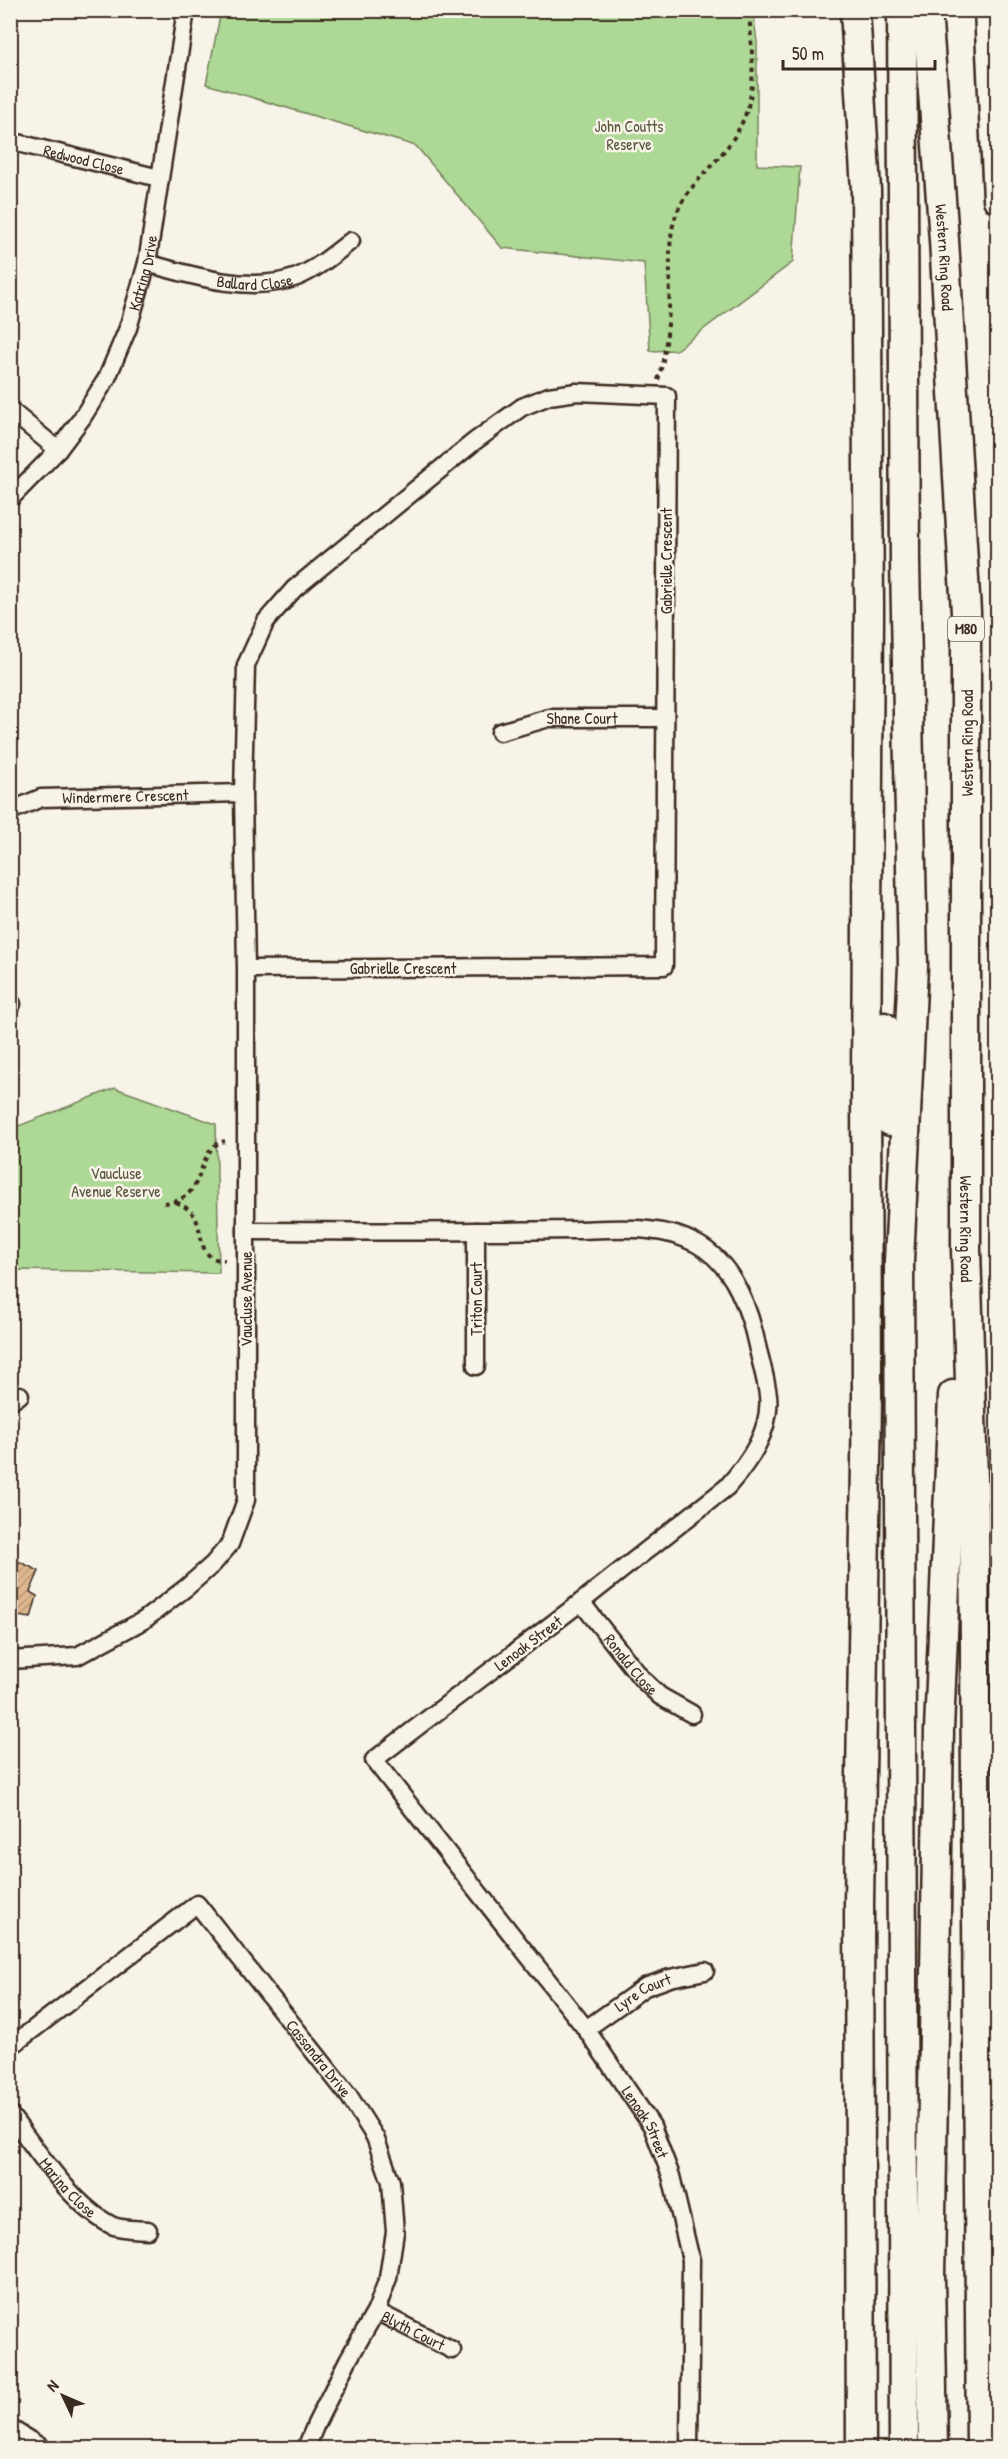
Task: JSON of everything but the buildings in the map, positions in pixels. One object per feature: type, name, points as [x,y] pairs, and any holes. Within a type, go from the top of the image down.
[{"type":"highway","points":[[855,10],[866,190],[869,611],[866,1081],[867,1399],[859,1903],[861,2448]]},
{"type":"highway","points":[[898,1261],[913,966],[905,538],[902,10]]},
{"type":"highway","name":"Western Ring Road","points":[[927,10],[944,240],[966,612],[966,1249],[974,1524],[981,2448]]},
{"type":"highway","points":[[988,10],[998,200]]},
{"type":"highway","points":[[869,611],[883,1014],[898,1261],[904,2448]]},
{"type":"highway","points":[[933,2448],[930,2276],[939,1730],[954,1367],[966,1249]]},
{"type":"street","name":"Katrina Drive","points":[[10,499],[58,450],[82,418],[107,378],[128,328],[147,263],[186,10]]},
{"type":"street","name":"Redwood Close","points":[[10,141],[159,178]]},
{"type":"street","name":"Ballard Close","points":[[147,263],[202,279],[252,285],[296,277],[325,262],[351,241]]},
{"type":"street","points":[[243,793],[246,665],[266,621],[294,589],[475,441],[522,407],[549,396],[577,392],[653,395]]},
{"type":"street","name":"Gabrielle Crescent","points":[[246,969],[664,966],[667,396],[653,395]]},
{"type":"street","points":[[10,410],[58,450]]},
{"type":"street","name":"Shane Court","points":[[500,732],[549,718],[665,718]]},
{"type":"street","name":"Windermere Crescent","points":[[10,812],[41,798],[243,793]]},
{"type":"street","name":"Vaucluse Avenue","points":[[10,1660],[77,1656],[144,1620],[187,1587],[213,1564],[230,1544],[246,1500],[246,969],[243,793]]},
{"type":"street","name":"Lenoak Street","points":[[246,1231],[476,1232],[626,1229],[664,1232],[697,1244],[722,1264],[744,1300],[754,1330],[768,1395],[768,1414],[757,1446],[743,1469],[727,1487],[374,1760],[586,2029],[652,2126],[673,2187],[691,2260],[689,2448]]},
{"type":"street","name":"Triton Court","points":[[476,1232],[476,1366]]},
{"type":"street","name":"Ronald Close","points":[[581,1602],[642,1679],[660,1696],[692,1714]]},
{"type":"street","name":"Cassandra Drive","points":[[10,2047],[197,1904],[349,2096],[375,2138],[390,2182],[395,2232],[388,2278],[376,2311],[348,2360],[306,2448]]},
{"type":"street","name":"Lyre Court","points":[[586,2029],[645,1987],[670,1978],[705,1971]]},
{"type":"street","name":"Marina Close","points":[[10,2115],[64,2183],[92,2212],[113,2226],[148,2230]]},
{"type":"street","name":"Blyth Court","points":[[376,2311],[452,2350]]},
{"type":"street","points":[[10,2428],[42,2448]]},
{"type":"path","points":[[653,395],[665,355],[673,225],[681,204],[694,182],[725,150],[744,121],[753,90],[749,10]]},
{"type":"path","points":[[164,1203],[176,1202],[200,1179],[204,1159],[210,1149],[225,1141]]},
{"type":"path","points":[[176,1202],[193,1214],[205,1252],[212,1258],[225,1260]]},
{"type":"green space","name":"John Coutts Reserve","points":[[221,11],[753,11],[757,42],[757,165],[800,167],[793,262],[676,350],[650,351],[644,263],[502,248],[416,146],[206,84]]},
{"type":"green space","name":"Vaucluse Avenue Reserve","points":[[115,1088],[216,1124],[219,1273],[11,1270],[11,1129]]}]
